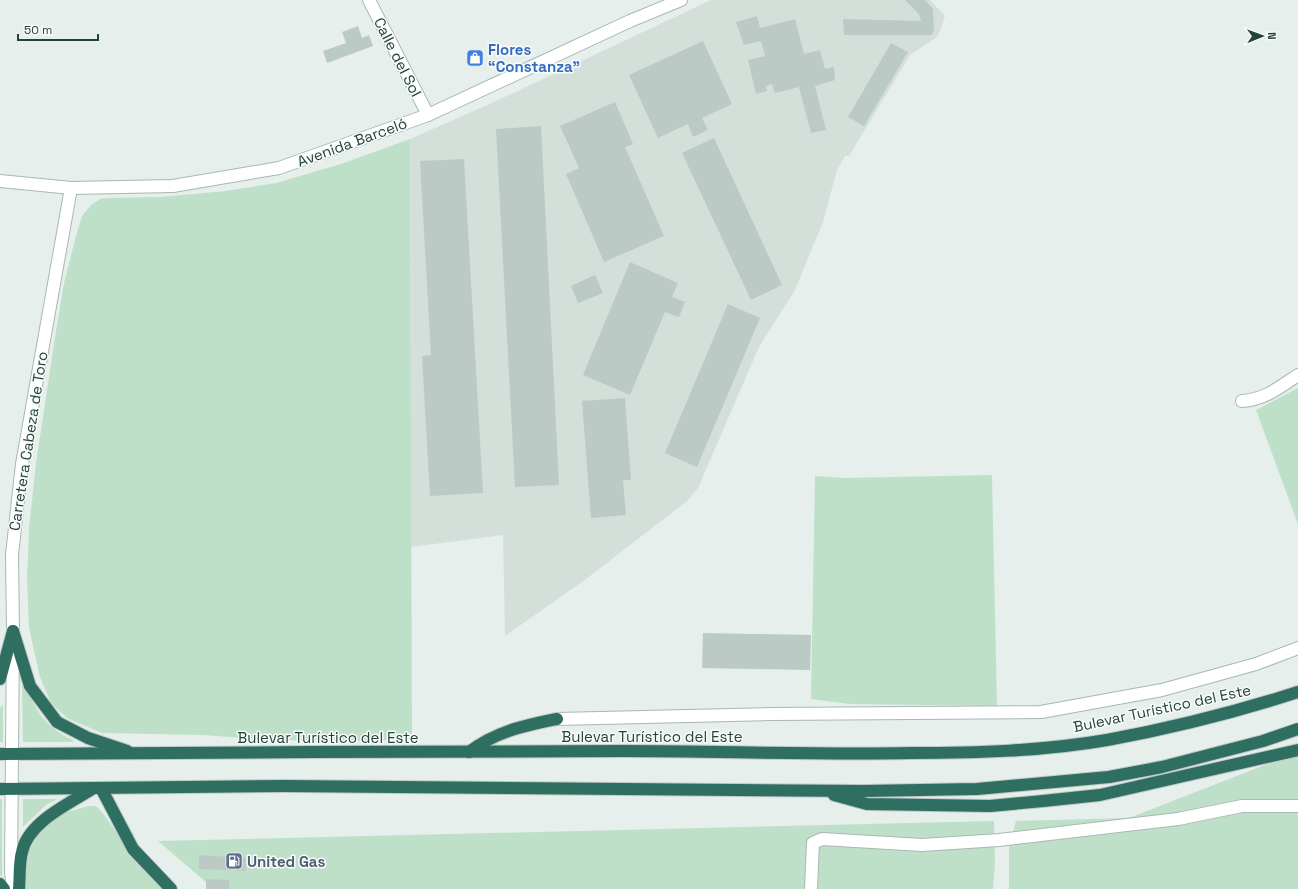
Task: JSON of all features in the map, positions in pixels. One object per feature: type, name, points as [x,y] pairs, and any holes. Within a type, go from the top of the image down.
[{"type":"highway","points":[[0,679],[13,631]]},
{"type":"highway","points":[[13,631],[30,686],[57,722],[88,738],[138,754]]},
{"type":"highway","name":"Bulevar Turístico del Este","points":[[6,754],[469,752],[975,753],[1106,740],[1210,717],[1298,692]]},
{"type":"highway","points":[[469,752],[486,739],[522,726],[557,719]]},
{"type":"highway","points":[[6,789],[284,786],[817,790],[978,789],[1109,777],[1169,765],[1263,741],[1298,729]]},
{"type":"highway","points":[[817,790],[867,804],[990,806],[1100,795],[1298,750]]},
{"type":"highway","points":[[19,889],[22,851],[33,830],[61,807],[96,789]]},
{"type":"highway","points":[[96,789],[133,849],[170,889]]},
{"type":"highway","points":[[0,884],[4,889]]},
{"type":"street","name":"Calle del Sol","points":[[369,0],[428,115]]},
{"type":"street","name":"Avenida Barceló","points":[[0,181],[71,188],[172,186],[279,168],[428,115],[630,21],[681,0]]},
{"type":"street","name":"Carretera Cabeza de Toro","points":[[13,889],[6,789],[6,754],[13,631],[12,555],[22,464],[71,188]]},
{"type":"street","points":[[1242,401],[1256,400],[1298,375]]},
{"type":"street","points":[[557,719],[772,714],[1041,712],[1162,690],[1256,664],[1298,648]]},
{"type":"street","points":[[812,889],[813,843],[822,839],[922,845],[999,840],[1178,818],[1242,806],[1298,806]]},
{"type":"shaded area","points":[[711,0],[930,0],[945,16],[938,36],[910,55],[849,156],[845,156],[837,170],[823,222],[795,290],[759,347],[698,488],[687,501],[586,579],[505,636],[503,535],[411,547],[410,139],[494,102]]},
{"type":"green space","points":[[410,139],[412,739],[342,742],[256,739],[204,735],[102,733],[67,718],[51,703],[40,677],[29,628],[27,579],[29,529],[36,463],[56,331],[64,283],[82,216],[91,205],[100,199],[160,197],[226,191],[276,183],[341,164]]},
{"type":"green space","points":[[1298,388],[1298,524],[1256,410]]},
{"type":"green space","points":[[992,475],[997,706],[849,704],[811,699],[815,476],[843,478]]},
{"type":"green space","points":[[23,681],[37,709],[47,723],[63,735],[73,740],[73,742],[23,742]]},
{"type":"green space","points":[[3,704],[3,742],[0,742],[0,708]]},
{"type":"green space","points":[[1298,752],[1298,889],[1009,889],[1009,846],[1016,821],[1129,818]]},
{"type":"green space","points":[[0,799],[2,799],[2,877],[0,875]]},
{"type":"green space","points":[[23,799],[58,799],[46,805],[23,827]]},
{"type":"green space","points":[[89,806],[96,806],[102,812],[141,866],[162,889],[26,889],[25,866],[32,844],[38,834],[55,818],[68,812]]},
{"type":"green space","points":[[994,821],[995,861],[993,889],[214,889],[158,841]]},
{"type":"building","points":[[905,0],[925,0],[933,9],[934,31],[931,35],[844,35],[843,19],[921,21],[919,14]]},
{"type":"building","points":[[757,16],[760,28],[795,19],[804,54],[820,50],[825,69],[834,67],[835,80],[815,86],[826,130],[811,133],[799,87],[775,93],[772,84],[766,86],[767,91],[756,94],[748,60],[765,56],[761,41],[744,45],[736,22]]},
{"type":"building","points":[[358,26],[362,38],[369,35],[373,46],[327,63],[323,51],[346,43],[342,32]]},
{"type":"building","points":[[703,41],[732,104],[702,118],[708,130],[693,137],[688,124],[658,138],[629,75]]},
{"type":"building","points":[[891,43],[908,52],[864,126],[848,117]]},
{"type":"building","points":[[615,102],[633,144],[625,147],[664,236],[604,262],[566,174],[579,168],[560,126]]},
{"type":"building","points":[[541,126],[559,485],[515,487],[496,129]]},
{"type":"building","points":[[714,138],[782,285],[751,300],[682,153]]},
{"type":"building","points":[[464,159],[483,493],[430,496],[422,356],[431,355],[420,161]]},
{"type":"building","points":[[630,262],[678,283],[672,297],[685,302],[679,317],[665,312],[630,395],[583,375]]},
{"type":"building","points":[[595,275],[603,293],[578,303],[571,286]]},
{"type":"building","points":[[728,304],[760,318],[697,467],[665,453]]},
{"type":"building","points":[[625,398],[631,480],[623,480],[626,515],[591,518],[582,401]]},
{"type":"building","points":[[703,633],[811,635],[810,670],[702,668]]},
{"type":"building","points":[[199,855],[246,858],[246,871],[199,869]]},
{"type":"building","points":[[206,879],[229,880],[229,889],[206,889]]},
{"type":"place","name":"Flores “Constanza”","points":[[475,58]]},
{"type":"place","name":"United Gas","points":[[234,861]]}]
